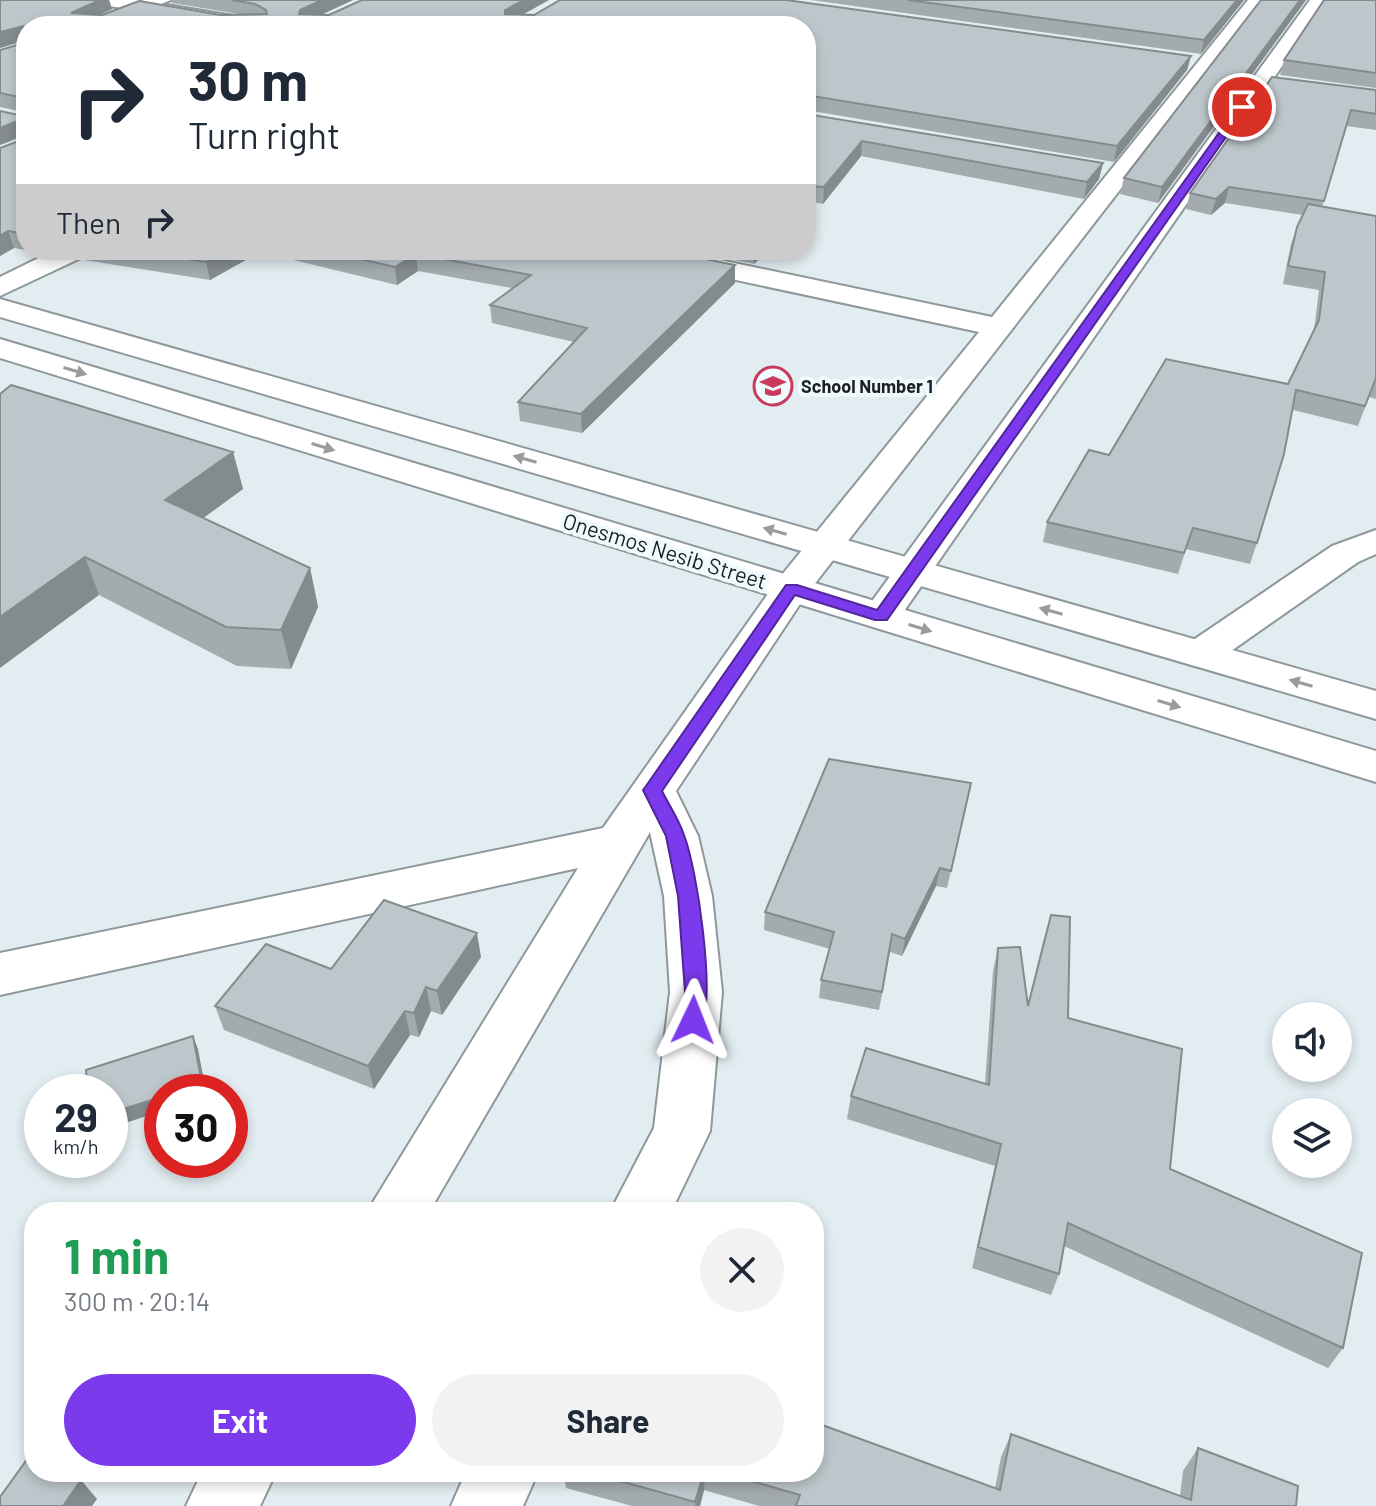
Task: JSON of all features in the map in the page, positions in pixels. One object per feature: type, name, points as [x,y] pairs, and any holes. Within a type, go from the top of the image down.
[{"type":"street","points":[[104,0],[197,16]]},
{"type":"street","points":[[117,16],[162,0]]},
{"type":"street","points":[[403,1202],[618,842],[791,589],[1121,173],[1199,63],[1258,0]]},
{"type":"street","points":[[881,616],[1319,0]]},
{"type":"street","points":[[1261,81],[1289,85]]},
{"type":"street","points":[[1089,168],[1121,173]]},
{"type":"street","points":[[0,288],[56,260]]},
{"type":"street","points":[[680,260],[998,327]]},
{"type":"street","points":[[0,308],[1376,705]]},
{"type":"street","name":"Onesmos Nesib Street","points":[[0,348],[1376,767]]},
{"type":"street","points":[[1200,654],[1345,554],[1376,541]]},
{"type":"street","points":[[645,1202],[682,1131],[696,992],[688,896],[675,836],[653,790]]},
{"type":"street","points":[[0,974],[618,842]]},
{"type":"street","points":[[221,1506],[236,1482]]},
{"type":"street","points":[[486,1506],[499,1482]]},
{"type":"building","points":[[0,0],[100,0],[71,13],[102,15],[139,1],[221,15],[267,14],[266,10],[255,4],[232,0],[322,0],[300,10],[299,14],[329,15],[362,0],[524,0],[505,10],[505,14],[534,15],[560,0],[786,0],[1191,56],[1117,146],[816,97],[816,16],[16,16],[16,28],[0,32]]},
{"type":"building","points":[[908,0],[1237,0],[1204,40]]},
{"type":"building","points":[[1261,0],[1300,0],[1162,187],[1124,178]]},
{"type":"building","points":[[1324,0],[1376,0],[1376,73],[1284,60]]},
{"type":"building","points":[[16,45],[16,96],[0,93],[0,50]]},
{"type":"building","points":[[1272,77],[1376,90],[1376,114],[1351,110],[1324,201],[1229,187],[1216,199],[1190,193]]},
{"type":"building","points":[[0,111],[16,114],[16,122],[0,128]]},
{"type":"building","points":[[816,116],[1103,163],[1087,182],[862,141],[824,187],[816,186]]},
{"type":"building","points":[[16,142],[16,232],[8,231],[0,236],[0,148]]},
{"type":"building","points":[[1308,204],[1376,216],[1376,378],[1365,406],[1296,390],[1284,454],[1257,543],[1193,528],[1184,553],[1047,522],[1089,450],[1109,455],[1166,359],[1288,384],[1319,320],[1325,272],[1288,266],[1297,227]]},
{"type":"building","points":[[365,260],[406,260],[395,267]]},
{"type":"building","points":[[449,260],[711,260],[735,265],[581,414],[518,402],[587,328],[490,305],[531,275]]},
{"type":"building","points":[[11,385],[233,452],[165,500],[310,568],[281,630],[226,627],[85,557],[0,617],[0,394]]},
{"type":"building","points":[[829,759],[971,783],[951,871],[940,868],[905,939],[892,934],[882,992],[821,980],[834,932],[765,912]]},
{"type":"building","points":[[384,900],[477,933],[437,991],[426,987],[414,1013],[405,1011],[368,1066],[215,1006],[266,944],[331,969]]},
{"type":"building","points":[[1051,915],[1070,917],[1068,1018],[1182,1049],[1170,1169],[1362,1253],[1343,1348],[1068,1223],[1059,1274],[978,1247],[1001,1144],[851,1096],[866,1048],[989,1085],[998,948],[1020,947],[1028,1006]]},
{"type":"building","points":[[193,1036],[200,1074],[144,1074],[144,1103],[128,1107],[128,1074],[86,1074],[86,1070]]},
{"type":"building","points":[[824,1426],[1000,1490],[1011,1434],[1191,1500],[1198,1448],[1298,1486],[1296,1506],[796,1506],[800,1495],[755,1482],[824,1482]]},
{"type":"building","points":[[24,1464],[24,1482],[80,1482],[63,1506],[0,1506],[0,1497]]},
{"type":"building","points":[[624,1482],[701,1482],[695,1502]]},
{"type":"place","name":"School Number 1","points":[[773,386]]},
{"type":"route","points":[[693,1020],[696,992],[688,896],[675,836],[653,790],[791,589],[881,616],[1242,107]]}]
